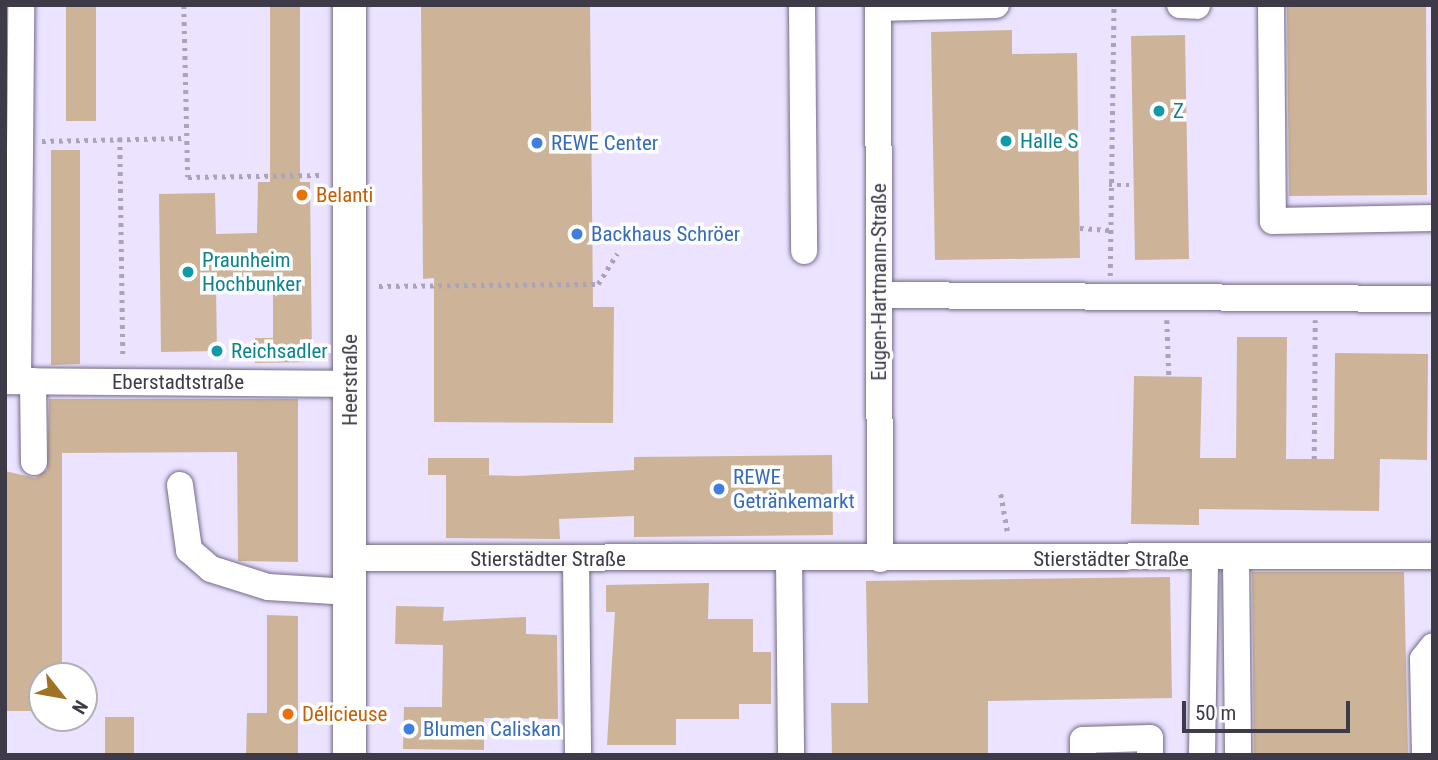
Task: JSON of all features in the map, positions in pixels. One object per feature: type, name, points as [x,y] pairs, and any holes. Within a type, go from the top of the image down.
[{"type":"main road","name":"Heerstraße","points":[[349,5],[349,755]]},
{"type":"street","points":[[21,5],[17,142],[19,381],[34,462]]},
{"type":"street","points":[[802,5],[804,251]]},
{"type":"street","points":[[878,7],[996,5]]},
{"type":"street","points":[[1180,5],[1197,6]]},
{"type":"street","points":[[1271,5],[1273,221],[1433,218]]},
{"type":"street","name":"Eugen-Hartmann-Straße","points":[[878,7],[880,559]]},
{"type":"street","points":[[879,295],[1429,299]]},
{"type":"street","name":"Eberstadtstraße","points":[[19,381],[350,384]]},
{"type":"street","points":[[180,485],[189,550],[211,569],[268,587],[350,592]]},
{"type":"street","name":"Stierstädter Straße","points":[[350,558],[1205,559],[1433,556]]},
{"type":"street","points":[[1237,558],[1238,755]]},
{"type":"street","points":[[576,559],[578,755]]},
{"type":"street","points":[[789,559],[791,755]]},
{"type":"street","points":[[1202,755],[1205,559]]},
{"type":"street","points":[[1425,755],[1429,716],[1423,659],[1433,646]]},
{"type":"street","points":[[1083,755],[1083,740],[1150,738],[1150,755]]},
{"type":"path","points":[[184,5],[188,177],[327,175]]},
{"type":"path","points":[[1110,297],[1109,186],[1114,5]]},
{"type":"path","points":[[120,138],[123,382]]},
{"type":"path","points":[[17,142],[185,138]]},
{"type":"path","points":[[1109,186],[1133,185]]},
{"type":"path","points":[[1080,228],[1109,230]]},
{"type":"path","points":[[379,286],[598,284],[617,254]]},
{"type":"path","points":[[1167,298],[1169,375]]},
{"type":"path","points":[[1314,458],[1315,298]]},
{"type":"path","points":[[1001,494],[1008,559]]},
{"type":"building","points":[[66,5],[96,5],[96,121],[66,121]]},
{"type":"building","points":[[270,5],[300,5],[300,182],[310,182],[312,362],[255,363],[255,338],[273,338],[273,285],[216,286],[217,351],[161,352],[159,194],[215,193],[216,234],[257,233],[258,182],[270,182]]},
{"type":"building","points":[[421,5],[590,5],[593,307],[614,307],[613,423],[434,422],[434,278],[423,279]]},
{"type":"building","points":[[1287,5],[1426,5],[1427,195],[1289,196]]},
{"type":"building","name":"Halle S","points":[[1012,30],[1012,54],[1077,53],[1080,258],[935,260],[931,32]]},
{"type":"building","name":"Z","points":[[1185,35],[1189,259],[1135,260],[1131,36]]},
{"type":"building","points":[[51,150],[80,150],[80,364],[51,365]]},
{"type":"building","points":[[1237,337],[1287,337],[1286,459],[1334,459],[1335,353],[1428,354],[1427,460],[1380,459],[1379,511],[1199,509],[1199,525],[1131,524],[1134,376],[1202,377],[1200,458],[1236,458]]},
{"type":"building","points":[[49,399],[298,399],[298,562],[238,561],[237,452],[62,453],[62,662],[28,662],[28,711],[5,711],[5,471],[35,478],[47,470]]},
{"type":"building","points":[[832,455],[833,535],[634,537],[634,516],[559,519],[560,539],[446,538],[446,475],[428,475],[428,458],[489,458],[489,475],[479,475],[518,476],[634,470],[634,457]]},
{"type":"building","points":[[1252,572],[1404,572],[1408,755],[1254,755]]},
{"type":"building","points":[[1170,577],[1172,698],[988,701],[988,755],[832,755],[831,703],[868,703],[866,581]]},
{"type":"building","points":[[709,583],[708,619],[753,619],[753,652],[771,652],[771,704],[739,704],[739,719],[676,719],[676,745],[607,745],[615,612],[606,612],[606,585]]},
{"type":"building","points":[[396,606],[444,607],[443,621],[526,617],[526,634],[557,635],[558,719],[484,718],[484,750],[403,749],[404,707],[442,707],[443,645],[395,644]]},
{"type":"building","points":[[267,615],[298,616],[298,755],[246,755],[247,713],[267,713]]},
{"type":"building","points":[[105,717],[134,717],[134,755],[105,755]]},
{"type":"place","name":"Z","points":[[1159,111]]},
{"type":"place","name":"Halle S","points":[[1006,141]]},
{"type":"place","name":"REWE Center","points":[[537,143]]},
{"type":"place","name":"Belanti","points":[[302,195]]},
{"type":"place","name":"Backhaus Schröer","points":[[577,234]]},
{"type":"place","name":"Praunheim Hochbunker","points":[[188,272]]},
{"type":"place","name":"Reichsadler","points":[[217,351]]},
{"type":"place","name":"REWE Getränkemarkt","points":[[719,489]]},
{"type":"place","name":"Délicieuse","points":[[288,714]]},
{"type":"place","name":"Blumen Caliskan","points":[[409,729]]}]
